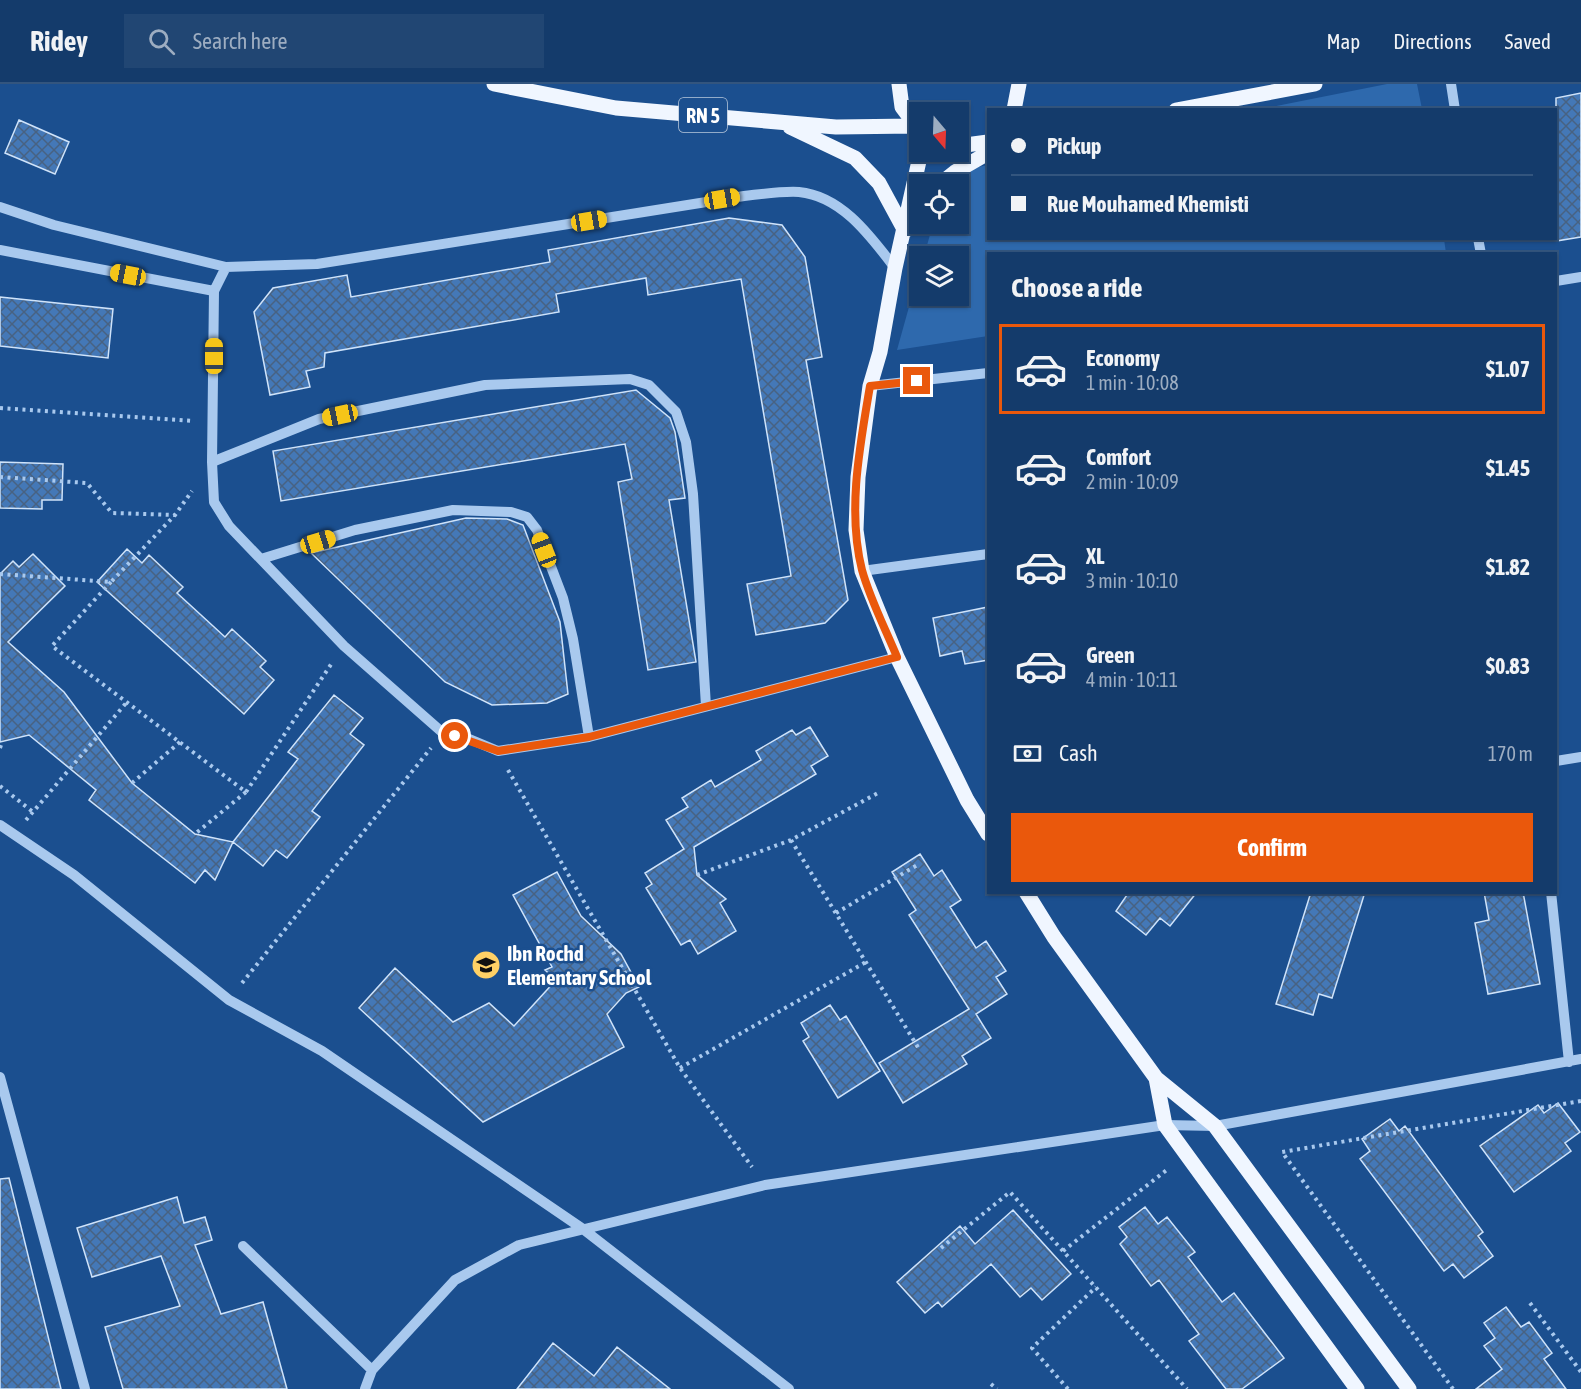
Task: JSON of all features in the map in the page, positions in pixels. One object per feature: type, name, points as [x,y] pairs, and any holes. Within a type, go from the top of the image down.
[{"type":"main road","name":"RN 5","points":[[495,84],[616,108],[836,127],[909,129]]},
{"type":"main road","points":[[899,84],[902,107],[909,117]]},
{"type":"main road","points":[[1014,108],[1019,84]]},
{"type":"main road","points":[[1187,108],[1315,84]]},
{"type":"main road","points":[[782,123],[855,158],[879,183],[905,231]]},
{"type":"main road","points":[[969,146],[987,145]]},
{"type":"main road","points":[[952,174],[987,146]]},
{"type":"main road","points":[[909,221],[895,268],[880,352],[870,386],[858,477],[856,530],[862,571],[897,657],[967,800],[987,832]]},
{"type":"main road","points":[[1027,894],[1054,937],[1156,1078],[1215,1126],[1409,1389]]},
{"type":"main road","points":[[1156,1078],[1165,1125],[1357,1389]]},
{"type":"street","points":[[1451,84],[1455,108]]},
{"type":"street","points":[[0,207],[54,225],[226,267],[317,264],[744,196],[800,192],[824,198],[855,220],[895,268]]},
{"type":"street","points":[[0,250],[214,291]]},
{"type":"street","points":[[226,267],[214,291],[212,462],[214,502],[229,526],[344,646],[443,733],[467,738],[498,751],[589,737],[897,657]]},
{"type":"street","points":[[1557,281],[1581,277]]},
{"type":"street","points":[[870,386],[987,373]]},
{"type":"street","points":[[212,462],[320,419],[484,385],[630,379],[649,385],[676,412],[686,442],[693,494],[706,706]]},
{"type":"street","points":[[261,558],[356,530],[453,510],[511,512],[527,517],[537,530],[563,598],[573,639],[589,737]]},
{"type":"street","points":[[862,571],[987,554]]},
{"type":"street","points":[[1557,761],[1581,757]]},
{"type":"street","points":[[0,825],[74,874],[228,1000],[322,1051],[582,1229],[789,1389]]},
{"type":"street","points":[[1551,894],[1569,1062]]},
{"type":"street","points":[[365,1389],[372,1370],[455,1280],[519,1245],[765,1185],[1165,1125],[1215,1126],[1581,1059]]},
{"type":"street","points":[[0,1077],[85,1389]]},
{"type":"street","points":[[243,1246],[372,1370]]},
{"type":"path","points":[[0,408],[213,422]]},
{"type":"path","points":[[212,462],[176,515],[52,646],[246,792]]},
{"type":"path","points":[[0,477],[87,483],[112,513],[176,515]]},
{"type":"path","points":[[0,574],[111,582]]},
{"type":"path","points":[[195,834],[246,792],[344,646]]},
{"type":"path","points":[[13,834],[127,702]]},
{"type":"path","points":[[228,1000],[443,733]]},
{"type":"path","points":[[0,748],[2,742]]},
{"type":"path","points":[[132,783],[180,742]]},
{"type":"path","points":[[498,751],[680,1068],[765,1185]]},
{"type":"path","points":[[0,786],[33,812]]},
{"type":"path","points":[[698,875],[791,840],[878,793]]},
{"type":"path","points":[[791,840],[919,1049]]},
{"type":"path","points":[[836,913],[919,864]]},
{"type":"path","points":[[680,1068],[866,962]]},
{"type":"path","points":[[1453,1389],[1282,1152],[1581,1101]]},
{"type":"path","points":[[1063,1251],[1186,1155]]},
{"type":"path","points":[[941,1248],[1010,1192],[1187,1389]]},
{"type":"path","points":[[1068,1389],[1032,1348],[1096,1287]]},
{"type":"path","points":[[1530,1303],[1581,1372]]},
{"type":"path","points":[[991,1384],[997,1389]]},
{"type":"shaded area","points":[[1387,84],[1417,84],[1422,108],[1266,108]]},
{"type":"shaded area","points":[[987,165],[987,240],[1444,240],[1446,252],[987,252],[987,336],[897,350],[909,306],[969,306],[969,246],[927,246],[930,234],[969,234],[969,174],[963,174],[968,169]]},
{"type":"building","points":[[1581,93],[1581,237],[1556,241],[1557,108],[1556,98]]},
{"type":"building","points":[[19,120],[69,142],[55,174],[5,153]]},
{"type":"building","points":[[729,218],[782,225],[805,257],[822,357],[806,360],[848,600],[825,623],[756,635],[747,584],[791,576],[741,279],[648,295],[646,278],[556,294],[559,312],[325,353],[324,367],[306,371],[310,387],[270,395],[254,312],[273,288],[347,275],[351,297],[550,262],[548,250]]},
{"type":"building","points":[[0,297],[113,309],[108,358],[0,346]]},
{"type":"building","points":[[636,390],[670,418],[675,432],[685,498],[669,500],[696,662],[648,670],[618,482],[632,479],[625,444],[281,501],[273,451]]},
{"type":"building","points":[[0,462],[63,464],[62,500],[42,500],[42,509],[0,508]]},
{"type":"building","points":[[466,518],[507,519],[523,525],[560,622],[568,694],[547,703],[492,705],[445,682],[311,553]]},
{"type":"building","points":[[127,549],[142,563],[149,555],[183,587],[177,593],[225,637],[232,629],[266,661],[260,667],[274,680],[244,714],[97,582]]},
{"type":"building","points":[[33,554],[65,586],[8,642],[64,692],[132,783],[195,834],[233,842],[215,880],[205,870],[195,883],[89,800],[96,790],[29,735],[0,742],[0,574],[13,561],[19,567]]},
{"type":"building","points":[[987,607],[987,660],[965,664],[962,651],[940,656],[933,618]]},
{"type":"building","points":[[334,695],[363,718],[350,734],[364,745],[312,811],[320,817],[287,858],[276,850],[263,866],[233,842],[298,759],[288,752]]},
{"type":"building","points":[[810,727],[828,756],[811,766],[816,774],[694,847],[697,875],[726,899],[720,903],[736,931],[698,954],[690,940],[681,945],[646,888],[652,884],[645,873],[684,849],[666,820],[688,807],[682,798],[711,780],[715,787],[761,760],[756,751],[792,730],[796,735]]},
{"type":"building","points":[[920,854],[934,876],[942,870],[961,900],[950,907],[976,948],[986,941],[1006,971],[996,977],[1007,994],[976,1014],[991,1038],[962,1056],[967,1064],[903,1103],[879,1063],[969,1009],[909,915],[916,910],[892,872]]},
{"type":"building","points":[[557,872],[581,916],[621,954],[639,987],[626,993],[607,1014],[624,1047],[483,1122],[359,1008],[395,968],[453,1022],[489,1003],[514,1026],[556,980],[545,970],[552,967],[513,895]]},
{"type":"building","points":[[1128,894],[1195,894],[1170,926],[1160,918],[1146,935],[1116,911]]},
{"type":"building","points":[[1310,894],[1364,894],[1332,998],[1319,994],[1313,1015],[1276,1004]]},
{"type":"building","points":[[1484,894],[1523,894],[1540,984],[1488,994],[1475,923],[1489,920]]},
{"type":"building","points":[[830,1005],[840,1020],[846,1016],[880,1071],[838,1098],[803,1041],[809,1037],[801,1023]]},
{"type":"building","points":[[1558,1103],[1580,1132],[1565,1143],[1571,1151],[1514,1192],[1480,1146],[1538,1105],[1544,1113]]},
{"type":"building","points":[[1390,1119],[1399,1131],[1405,1126],[1483,1232],[1478,1236],[1493,1256],[1464,1278],[1453,1264],[1444,1271],[1360,1159],[1370,1151],[1362,1139]]},
{"type":"building","points":[[9,1178],[61,1389],[0,1389],[0,1179]]},
{"type":"building","points":[[177,1197],[184,1223],[205,1217],[212,1240],[195,1245],[221,1314],[263,1302],[287,1389],[123,1389],[105,1327],[180,1306],[161,1256],[92,1277],[77,1228]]},
{"type":"building","points":[[1145,1207],[1158,1224],[1167,1217],[1195,1252],[1188,1257],[1222,1302],[1234,1293],[1284,1358],[1242,1389],[1226,1389],[1189,1341],[1199,1334],[1159,1280],[1151,1286],[1120,1244],[1127,1237],[1119,1227]]},
{"type":"building","points":[[1013,1210],[1071,1274],[1042,1300],[1031,1288],[1020,1297],[991,1264],[942,1307],[938,1302],[925,1313],[897,1282],[960,1226],[975,1244]]},
{"type":"building","points":[[1506,1307],[1521,1327],[1529,1322],[1552,1353],[1544,1359],[1566,1389],[1476,1389],[1502,1369],[1484,1346],[1495,1338],[1484,1323]]},
{"type":"building","points":[[553,1343],[594,1376],[617,1347],[670,1389],[517,1389]]},
{"type":"place","name":"Ibn Rochd Elementary School","points":[[486,965]]},
{"type":"route","points":[[455,736],[467,738],[498,751],[589,737],[897,657],[862,571],[856,530],[858,477],[870,386],[917,381]]}]
